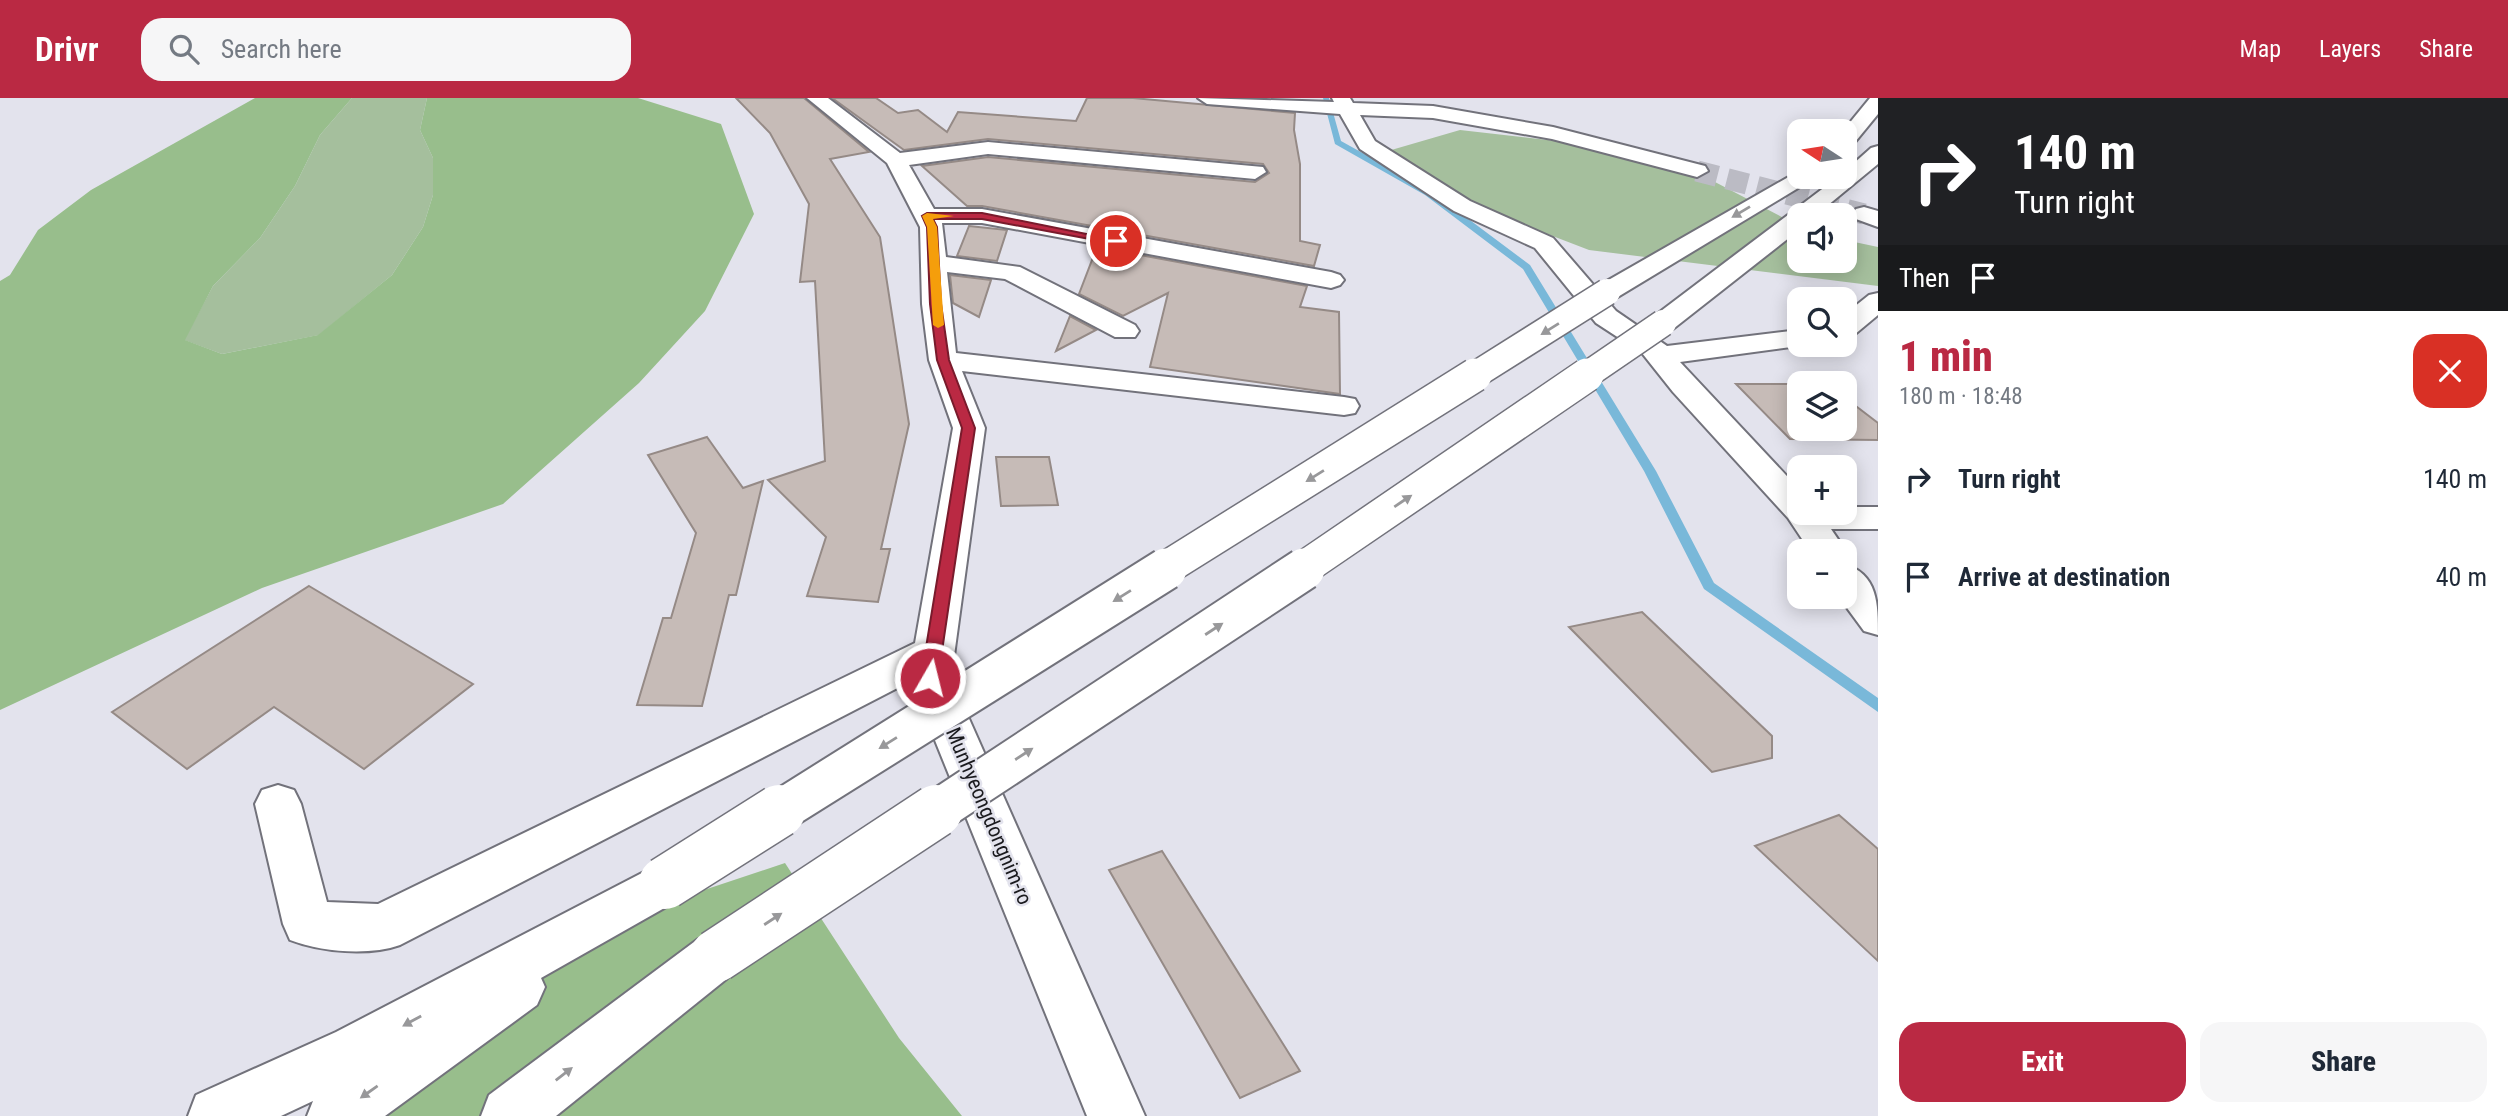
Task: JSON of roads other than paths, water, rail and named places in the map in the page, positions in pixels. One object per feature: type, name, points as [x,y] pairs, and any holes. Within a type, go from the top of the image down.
[{"type":"main road","name":"Munhyeongdongnim-ro","points":[[816,98],[896,160],[932,227],[935,304],[943,360],[969,428],[930,678],[1116,1116]]},
{"type":"main road","points":[[1207,98],[1312,106],[1343,103],[1433,112],[1526,128],[1697,171]]},
{"type":"main road","points":[[1857,127],[1878,101]]},
{"type":"main road","points":[[1343,103],[1367,145],[1462,206],[1544,243],[1606,317],[1653,347],[1787,228]]},
{"type":"main road","points":[[896,160],[988,148],[1255,172]]},
{"type":"main road","points":[[1817,203],[1854,175],[1878,152]]},
{"type":"main road","points":[[336,1116],[665,883],[1607,292],[1787,185]]},
{"type":"main road","points":[[927,216],[982,216],[1331,281]]},
{"type":"main road","points":[[934,263],[1011,272],[1125,331]]},
{"type":"main road","points":[[1857,318],[1878,301]]},
{"type":"main road","points":[[510,1116],[716,957],[1255,602],[1662,340],[1787,338]]},
{"type":"main road","points":[[1662,340],[1787,494]]},
{"type":"main road","points":[[943,360],[1344,406]]},
{"type":"main road","points":[[1857,517],[1878,518]]},
{"type":"main road","points":[[1857,593],[1878,621]]},
{"type":"main road","points":[[278,804],[308,924],[382,928],[933,652]]},
{"type":"main road","points":[[217,1116],[356,1052],[665,883]]},
{"type":"waterway","points":[[1326,98],[1338,142],[1428,193],[1527,267],[1650,471],[1709,586],[1878,706]]},
{"type":"tunnel","points":[[1697,171],[1864,214]]}]
